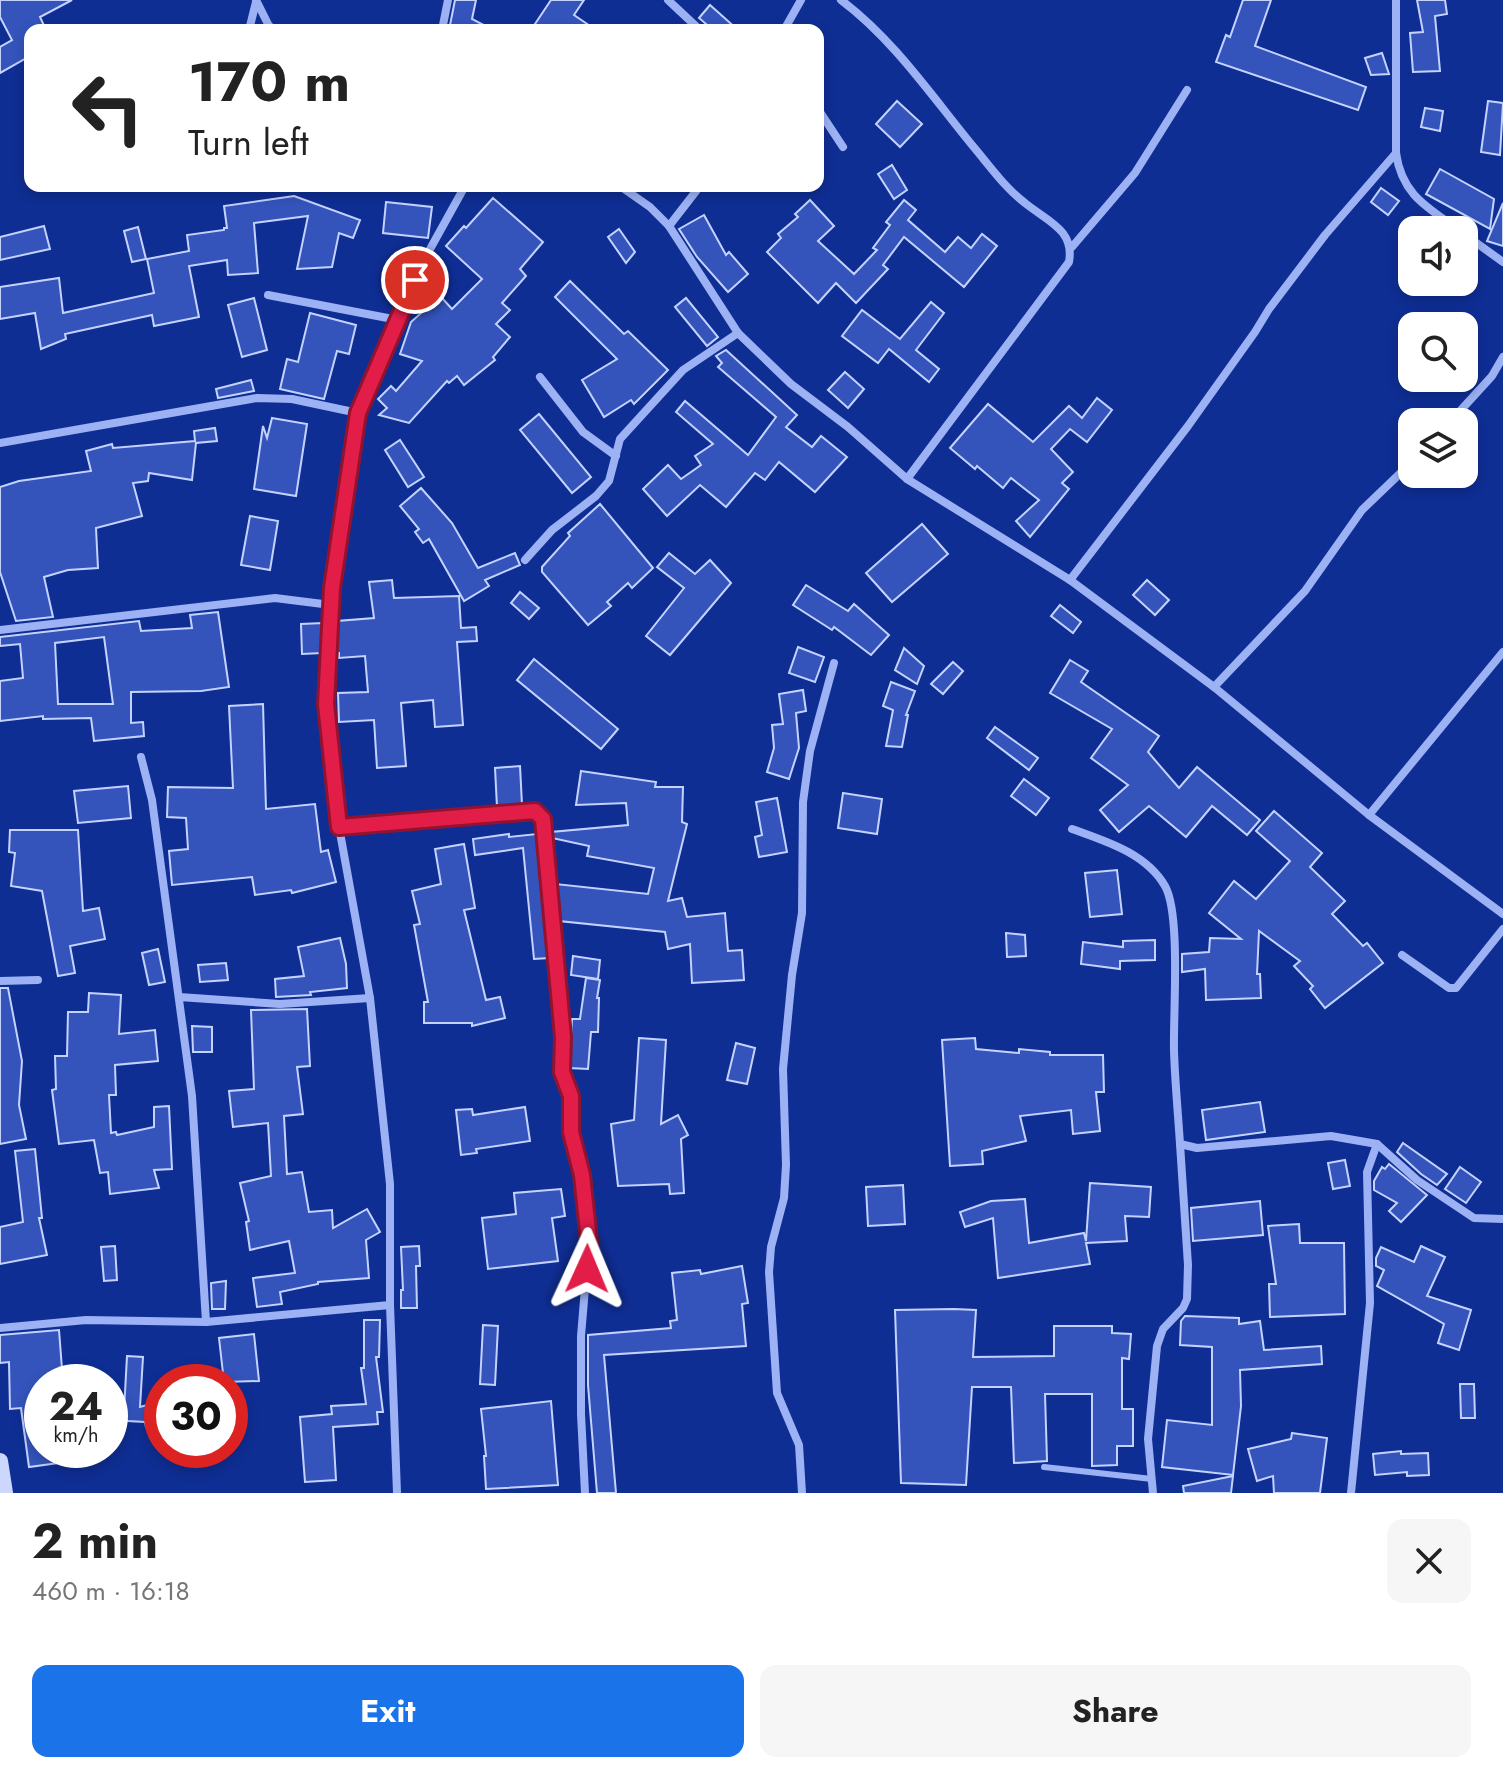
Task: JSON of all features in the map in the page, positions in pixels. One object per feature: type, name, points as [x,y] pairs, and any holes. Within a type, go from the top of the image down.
[{"type":"street","points":[[443,24],[448,0]]},
{"type":"street","points":[[668,0],[694,24]]},
{"type":"street","points":[[787,24],[801,0]]},
{"type":"street","points":[[841,0],[861,15],[929,89],[1004,185],[1065,234],[1072,247]]},
{"type":"street","points":[[1396,0],[1398,171],[1410,193],[1441,216]]},
{"type":"street","points":[[256,1],[270,24]]},
{"type":"street","points":[[250,24],[256,1]]},
{"type":"street","points":[[907,479],[1069,262],[1072,247],[1135,173],[1187,90]]},
{"type":"street","points":[[824,118],[843,147]]},
{"type":"street","points":[[1070,580],[1188,426],[1316,247],[1396,153]]},
{"type":"street","points":[[397,1493],[390,1305],[390,1184],[370,998],[339,827],[326,704],[331,605],[358,413],[424,260],[462,192]]},
{"type":"street","points":[[629,192],[669,226],[738,333],[791,384],[848,427],[907,479],[1070,580],[1214,687],[1369,815],[1503,914]]},
{"type":"street","points":[[669,226],[695,192]]},
{"type":"street","points":[[1478,244],[1503,262]]},
{"type":"street","points":[[268,295],[398,320]]},
{"type":"street","points":[[525,560],[552,530],[596,496],[609,481],[620,439],[683,370],[738,333]]},
{"type":"street","points":[[1463,408],[1492,376],[1503,357]]},
{"type":"street","points":[[540,377],[583,432],[616,456]]},
{"type":"street","points":[[0,443],[257,398],[292,399],[358,413]]},
{"type":"street","points":[[1214,687],[1305,591],[1362,510],[1398,475]]},
{"type":"street","points":[[0,630],[275,598],[331,605]]},
{"type":"street","points":[[1369,815],[1503,652]]},
{"type":"street","points":[[802,1493],[799,1445],[777,1393],[769,1272],[771,1247],[784,1198],[783,1069],[792,975],[802,913],[803,802],[810,751],[834,663]]},
{"type":"street","points":[[141,757],[152,800],[192,1096],[206,1322]]},
{"type":"street","points":[[339,827],[535,811],[543,819],[563,1037],[562,1072],[571,1096],[571,1132],[582,1175],[589,1241],[581,1336],[585,1493]]},
{"type":"street","points":[[1072,829],[1116,845],[1145,864],[1165,885],[1171,902],[1174,1053],[1188,1265],[1187,1299],[1183,1308],[1163,1329],[1157,1346],[1148,1439],[1153,1493]]},
{"type":"street","points":[[1402,955],[1449,988],[1456,988],[1503,929]]},
{"type":"street","points":[[0,981],[38,980]]},
{"type":"street","points":[[179,997],[280,1004],[370,998]]},
{"type":"street","points":[[1180,1144],[1197,1148],[1331,1136],[1377,1144],[1417,1180],[1474,1218],[1503,1219]]},
{"type":"street","points":[[1351,1493],[1370,1303],[1367,1172],[1377,1144]]},
{"type":"street","points":[[0,1328],[86,1320],[206,1322],[390,1305]]},
{"type":"street","points":[[0,1461],[5,1493]]},
{"type":"lane","points":[[1044,1467],[1152,1479]]},
{"type":"building","points":[[0,0],[72,0],[40,17],[43,24],[24,24],[24,59],[0,73],[0,47],[12,40],[0,17]]},
{"type":"building","points":[[455,0],[476,0],[472,19],[482,24],[450,24]]},
{"type":"building","points":[[551,0],[584,0],[574,15],[587,24],[535,24]]},
{"type":"building","points":[[1243,0],[1271,0],[1255,46],[1366,87],[1358,110],[1216,62],[1226,35],[1230,37]]},
{"type":"building","points":[[1417,0],[1445,0],[1447,14],[1435,16],[1440,71],[1413,72],[1410,33],[1423,32]]},
{"type":"building","points":[[710,5],[731,24],[706,24],[699,18]]},
{"type":"building","points":[[1382,53],[1389,74],[1371,75],[1365,58]]},
{"type":"building","points":[[897,101],[922,124],[900,147],[876,124]]},
{"type":"building","points":[[1488,101],[1503,103],[1500,155],[1481,152]]},
{"type":"building","points":[[1425,108],[1443,111],[1440,131],[1421,127]]},
{"type":"building","points":[[892,165],[907,190],[894,199],[878,174]]},
{"type":"building","points":[[1440,169],[1494,199],[1490,229],[1478,222],[1478,216],[1466,216],[1426,194]]},
{"type":"building","points":[[1381,188],[1399,201],[1388,215],[1371,202]]},
{"type":"building","points":[[294,196],[360,220],[353,238],[339,233],[332,267],[297,269],[308,216],[254,223],[258,273],[228,275],[227,260],[189,266],[199,317],[154,326],[152,315],[65,334],[66,339],[41,349],[35,313],[0,319],[0,287],[59,278],[63,313],[154,293],[147,259],[189,251],[187,235],[227,228],[224,206]]},
{"type":"building","points":[[493,198],[543,242],[520,269],[526,276],[502,303],[510,310],[496,324],[510,337],[493,357],[495,360],[464,385],[457,376],[449,383],[447,381],[409,423],[379,415],[387,408],[378,399],[391,386],[396,391],[422,361],[400,354],[411,322],[429,306],[421,297],[432,287],[452,309],[482,279],[446,246]]},
{"type":"building","points":[[810,200],[834,226],[818,241],[854,274],[877,250],[873,248],[890,225],[886,222],[904,200],[916,210],[908,220],[945,252],[958,237],[971,248],[982,234],[997,246],[964,287],[904,237],[883,265],[888,269],[856,303],[836,283],[818,303],[767,252],[781,238],[778,234],[798,217],[795,214]]},
{"type":"building","points":[[386,202],[432,207],[428,238],[383,233]]},
{"type":"building","points":[[1503,203],[1503,246],[1487,241]]},
{"type":"building","points":[[704,215],[726,255],[729,252],[748,274],[728,292],[697,257],[679,229]]},
{"type":"building","points":[[44,226],[50,249],[0,260],[0,237]]},
{"type":"building","points":[[138,227],[146,259],[132,262],[124,231]]},
{"type":"building","points":[[619,229],[635,252],[626,263],[608,237]]},
{"type":"building","points":[[570,281],[624,334],[628,331],[668,370],[634,404],[631,400],[604,417],[582,380],[617,359],[555,297]]},
{"type":"building","points":[[254,298],[267,350],[242,357],[228,305]]},
{"type":"building","points":[[686,298],[718,337],[707,346],[675,307]]},
{"type":"building","points":[[931,302],[944,313],[916,350],[939,369],[929,382],[889,349],[878,363],[842,336],[862,310],[900,339]]},
{"type":"building","points":[[310,313],[356,325],[349,354],[337,351],[324,399],[280,389],[287,359],[298,362]]},
{"type":"building","points":[[726,350],[797,415],[786,427],[812,447],[821,436],[847,457],[815,492],[779,462],[765,480],[755,473],[726,507],[700,485],[667,516],[643,489],[668,465],[681,479],[701,465],[695,456],[713,444],[676,412],[685,401],[748,455],[776,417],[718,367],[722,363],[716,356]]},
{"type":"building","points":[[845,372],[864,389],[848,408],[828,390]]},
{"type":"building","points":[[251,380],[254,391],[218,398],[216,389]]},
{"type":"building","points":[[1097,398],[1112,410],[1087,442],[1070,429],[1051,449],[1073,472],[1062,483],[1069,489],[1030,537],[1016,521],[1039,500],[1011,478],[1003,488],[950,448],[988,404],[1033,442],[1069,406],[1082,418]]},
{"type":"building","points":[[539,414],[591,477],[572,493],[520,430]]},
{"type":"building","points":[[272,418],[307,424],[296,496],[254,489],[263,426],[267,438]]},
{"type":"building","points":[[215,428],[217,441],[196,443],[192,480],[149,473],[148,481],[133,483],[142,516],[96,528],[98,568],[68,570],[44,577],[53,617],[16,621],[0,572],[0,487],[19,481],[91,471],[86,451],[112,444],[113,448],[195,441],[194,431]]},
{"type":"building","points":[[400,440],[424,477],[408,487],[385,450]]},
{"type":"building","points":[[421,488],[452,523],[478,568],[515,553],[520,565],[485,580],[489,586],[464,601],[429,539],[423,543],[415,532],[419,529],[400,506]]},
{"type":"building","points":[[600,504],[653,568],[632,588],[628,583],[607,602],[611,606],[588,625],[542,572],[542,567],[570,536],[568,533]]},
{"type":"building","points":[[250,516],[278,521],[270,570],[241,565]]},
{"type":"building","points":[[922,524],[948,554],[892,602],[866,573]]},
{"type":"building","points":[[669,553],[695,574],[710,560],[731,583],[670,655],[646,636],[684,588],[657,567]]},
{"type":"building","points":[[392,580],[394,598],[459,596],[461,628],[476,627],[477,641],[457,642],[463,725],[435,727],[433,700],[401,703],[406,766],[377,768],[374,720],[339,722],[338,693],[368,692],[365,656],[339,658],[339,653],[336,653],[337,621],[374,618],[369,582]]},
{"type":"building","points":[[1147,580],[1169,600],[1155,615],[1133,595]]},
{"type":"building","points":[[806,585],[848,611],[854,604],[889,635],[871,655],[834,627],[832,630],[793,605]]},
{"type":"building","points":[[520,592],[539,608],[529,619],[511,603]]},
{"type":"building","points":[[1060,605],[1081,622],[1073,633],[1051,616]]},
{"type":"building","points":[[218,612],[229,687],[201,691],[131,692],[131,723],[143,722],[144,736],[94,741],[91,718],[43,719],[43,716],[0,721],[0,681],[23,678],[20,644],[0,646],[0,637],[139,621],[141,631],[192,628],[190,615]],"holes":[[[104,637],[113,704],[58,704],[55,643]]]},
{"type":"building","points":[[323,623],[322,653],[302,654],[301,624]]},
{"type":"building","points":[[798,647],[824,657],[815,682],[789,673]]},
{"type":"building","points":[[904,648],[924,666],[917,684],[895,670]]},
{"type":"building","points":[[534,659],[618,729],[601,749],[517,680]]},
{"type":"building","points":[[1070,660],[1088,671],[1081,682],[1159,736],[1148,752],[1179,788],[1197,767],[1260,820],[1247,835],[1212,806],[1186,837],[1149,806],[1119,832],[1100,810],[1128,785],[1091,758],[1112,729],[1050,693]]},
{"type":"building","points":[[953,662],[963,671],[943,694],[931,684]]},
{"type":"building","points":[[891,682],[915,691],[906,715],[902,747],[886,746],[893,710],[883,706]]},
{"type":"building","points":[[803,690],[806,711],[796,713],[799,748],[789,779],[767,772],[774,748],[772,725],[783,724],[779,694]]},
{"type":"building","points":[[263,704],[266,809],[315,804],[321,852],[328,850],[336,882],[292,893],[291,890],[255,895],[252,877],[172,885],[169,851],[188,849],[186,818],[167,817],[168,787],[233,788],[229,706]]},
{"type":"building","points":[[995,727],[1038,758],[1029,770],[987,738]]},
{"type":"building","points":[[520,766],[522,805],[497,807],[495,768]]},
{"type":"building","points":[[581,771],[656,782],[655,787],[683,787],[682,822],[687,824],[668,901],[682,898],[687,917],[725,913],[728,951],[742,950],[744,980],[692,983],[690,944],[668,949],[665,932],[559,921],[556,884],[648,894],[654,868],[587,856],[589,846],[552,838],[551,832],[628,825],[626,803],[576,805]]},
{"type":"building","points":[[1024,779],[1049,798],[1036,815],[1011,796]]},
{"type":"building","points":[[128,786],[131,818],[78,823],[74,791]]},
{"type":"building","points":[[843,793],[882,799],[877,834],[838,828]]},
{"type":"building","points":[[777,798],[787,852],[759,857],[755,837],[762,835],[756,802]]},
{"type":"building","points":[[1274,811],[1322,853],[1310,867],[1345,901],[1332,914],[1363,946],[1367,943],[1383,963],[1325,1008],[1310,989],[1313,986],[1294,966],[1300,961],[1259,931],[1257,974],[1260,974],[1261,998],[1206,1000],[1205,969],[1182,972],[1182,954],[1209,952],[1210,938],[1241,939],[1209,913],[1234,881],[1256,899],[1290,861],[1256,831]]},
{"type":"building","points":[[10,830],[78,830],[83,911],[99,908],[105,939],[70,946],[75,973],[58,976],[42,891],[11,886],[15,853],[9,852]]},
{"type":"building","points":[[509,834],[509,837],[537,834],[549,958],[534,959],[523,848],[475,855],[473,839]]},
{"type":"building","points":[[464,844],[475,908],[464,910],[486,1000],[500,997],[505,1018],[472,1026],[472,1023],[424,1023],[424,1002],[428,1002],[414,925],[420,924],[412,891],[441,884],[435,849]]},
{"type":"building","points":[[1117,870],[1122,914],[1090,917],[1085,873]]},
{"type":"building","points":[[1006,933],[1025,935],[1026,956],[1007,957]]},
{"type":"building","points":[[340,938],[347,988],[310,992],[311,995],[276,997],[275,979],[304,976],[298,947]]},
{"type":"building","points":[[1155,940],[1155,960],[1120,961],[1120,969],[1081,964],[1083,942],[1123,947],[1123,941]]},
{"type":"building","points":[[158,949],[165,982],[149,985],[142,953]]},
{"type":"building","points":[[573,956],[600,960],[598,979],[571,975]]},
{"type":"building","points":[[226,963],[228,980],[200,982],[198,965]]},
{"type":"building","points":[[586,978],[600,980],[598,1032],[591,1032],[588,1069],[569,1068],[572,1019],[580,1019]]},
{"type":"building","points":[[0,988],[8,988],[22,1061],[19,1105],[26,1139],[0,1144]]},
{"type":"building","points":[[89,993],[121,995],[119,1034],[155,1030],[158,1061],[115,1065],[116,1095],[109,1095],[111,1133],[116,1132],[117,1135],[154,1127],[154,1107],[169,1106],[172,1169],[154,1170],[159,1188],[110,1194],[108,1172],[100,1173],[94,1140],[59,1144],[52,1090],[56,1089],[55,1056],[67,1056],[68,1012],[88,1012]]},
{"type":"building","points":[[307,1009],[310,1066],[297,1067],[303,1114],[284,1116],[287,1174],[302,1172],[309,1212],[332,1210],[333,1228],[367,1209],[380,1232],[366,1240],[369,1278],[318,1282],[280,1292],[282,1304],[257,1307],[253,1278],[295,1273],[289,1241],[250,1250],[246,1222],[249,1221],[240,1183],[271,1176],[268,1123],[233,1127],[229,1091],[254,1089],[251,1010]]},
{"type":"building","points":[[192,1026],[212,1027],[212,1052],[193,1052]]},
{"type":"building","points":[[639,1038],[666,1040],[661,1124],[678,1115],[688,1135],[681,1139],[684,1193],[670,1194],[669,1184],[618,1186],[611,1124],[634,1120]]},
{"type":"building","points":[[975,1038],[976,1049],[1019,1053],[1019,1049],[1050,1052],[1050,1055],[1103,1055],[1104,1092],[1096,1092],[1100,1131],[1073,1134],[1071,1110],[1020,1116],[1026,1141],[982,1151],[983,1164],[950,1166],[942,1040]]},
{"type":"building","points":[[736,1043],[755,1048],[747,1084],[727,1080]]},
{"type":"building","points":[[1260,1102],[1265,1132],[1206,1140],[1202,1110]]},
{"type":"building","points":[[525,1107],[530,1141],[476,1149],[477,1153],[461,1155],[456,1110],[472,1109],[473,1115]]},
{"type":"building","points":[[1403,1143],[1447,1174],[1437,1185],[1397,1152]]},
{"type":"building","points":[[35,1149],[42,1218],[39,1218],[47,1255],[0,1264],[0,1227],[23,1222],[15,1151]]},
{"type":"building","points":[[1345,1160],[1350,1186],[1333,1189],[1328,1163]]},
{"type":"building","points":[[1389,1164],[1427,1195],[1401,1222],[1389,1211],[1397,1203],[1374,1190],[1374,1181],[1382,1167],[1385,1169]]},
{"type":"building","points":[[1460,1167],[1481,1182],[1466,1203],[1445,1189]]},
{"type":"building","points":[[1090,1183],[1151,1187],[1149,1217],[1125,1216],[1127,1241],[1086,1243],[1090,1264],[998,1278],[993,1218],[965,1227],[960,1212],[991,1201],[1025,1199],[1029,1243],[1084,1233],[1086,1241]]},
{"type":"building","points":[[903,1185],[905,1224],[868,1226],[866,1187]]},
{"type":"building","points":[[561,1189],[565,1216],[552,1218],[558,1261],[488,1269],[482,1218],[516,1214],[514,1193]]},
{"type":"building","points":[[1260,1201],[1263,1235],[1193,1241],[1191,1208]]},
{"type":"building","points":[[1299,1224],[1300,1243],[1344,1243],[1345,1314],[1270,1317],[1269,1284],[1276,1284],[1268,1226]]},
{"type":"building","points":[[115,1246],[117,1280],[104,1281],[101,1247]]},
{"type":"building","points":[[419,1246],[417,1308],[401,1308],[401,1247]]},
{"type":"building","points":[[1421,1246],[1445,1257],[1427,1296],[1471,1310],[1459,1350],[1438,1343],[1444,1324],[1377,1286],[1384,1270],[1376,1266],[1381,1247],[1414,1262]]},
{"type":"building","points":[[742,1266],[748,1303],[742,1304],[746,1346],[604,1355],[616,1493],[597,1493],[588,1385],[588,1335],[671,1328],[670,1321],[677,1320],[672,1273],[700,1270],[701,1274]]},
{"type":"building","points":[[226,1281],[225,1309],[212,1309],[211,1283]]},
{"type":"building","points":[[895,1310],[976,1310],[973,1357],[1054,1356],[1054,1326],[1112,1326],[1112,1333],[1131,1334],[1129,1359],[1122,1358],[1122,1409],[1133,1409],[1133,1446],[1117,1446],[1117,1465],[1092,1466],[1092,1394],[1045,1394],[1047,1461],[1014,1463],[1011,1387],[972,1387],[966,1485],[901,1483]]},
{"type":"building","points":[[1185,1316],[1239,1318],[1239,1324],[1260,1321],[1264,1350],[1321,1346],[1322,1364],[1240,1370],[1241,1406],[1233,1475],[1162,1467],[1167,1420],[1212,1425],[1212,1347],[1180,1345],[1181,1321]]},
{"type":"building","points":[[364,1320],[380,1320],[379,1357],[376,1357],[383,1412],[377,1412],[378,1424],[333,1427],[336,1480],[305,1482],[300,1417],[332,1414],[331,1406],[366,1404],[361,1368],[364,1368]]},
{"type":"building","points":[[483,1325],[498,1326],[495,1385],[480,1384]]},
{"type":"building","points":[[59,1330],[62,1364],[24,1364],[24,1430],[21,1408],[10,1409],[9,1362],[0,1363],[0,1335]]},
{"type":"building","points":[[254,1334],[259,1381],[248,1381],[248,1364],[222,1364],[219,1338]]},
{"type":"building","points":[[127,1356],[143,1357],[140,1407],[144,1406],[144,1422],[128,1421]]},
{"type":"building","points":[[1460,1384],[1474,1384],[1475,1418],[1461,1418]]},
{"type":"building","points":[[551,1401],[558,1485],[486,1489],[481,1409]]},
{"type":"building","points":[[1292,1433],[1327,1438],[1320,1493],[1274,1493],[1273,1476],[1257,1481],[1248,1449],[1291,1439]]},
{"type":"building","points":[[1401,1451],[1401,1454],[1428,1453],[1429,1475],[1407,1476],[1407,1472],[1375,1475],[1373,1454]]},
{"type":"building","points":[[1233,1476],[1231,1493],[1184,1493],[1183,1486]]},
{"type":"route","points":[[415,280],[358,413],[332,588],[326,704],[339,827],[535,811],[543,819],[563,1037],[562,1072],[571,1096],[571,1132],[582,1175],[589,1241],[587,1269]]}]
